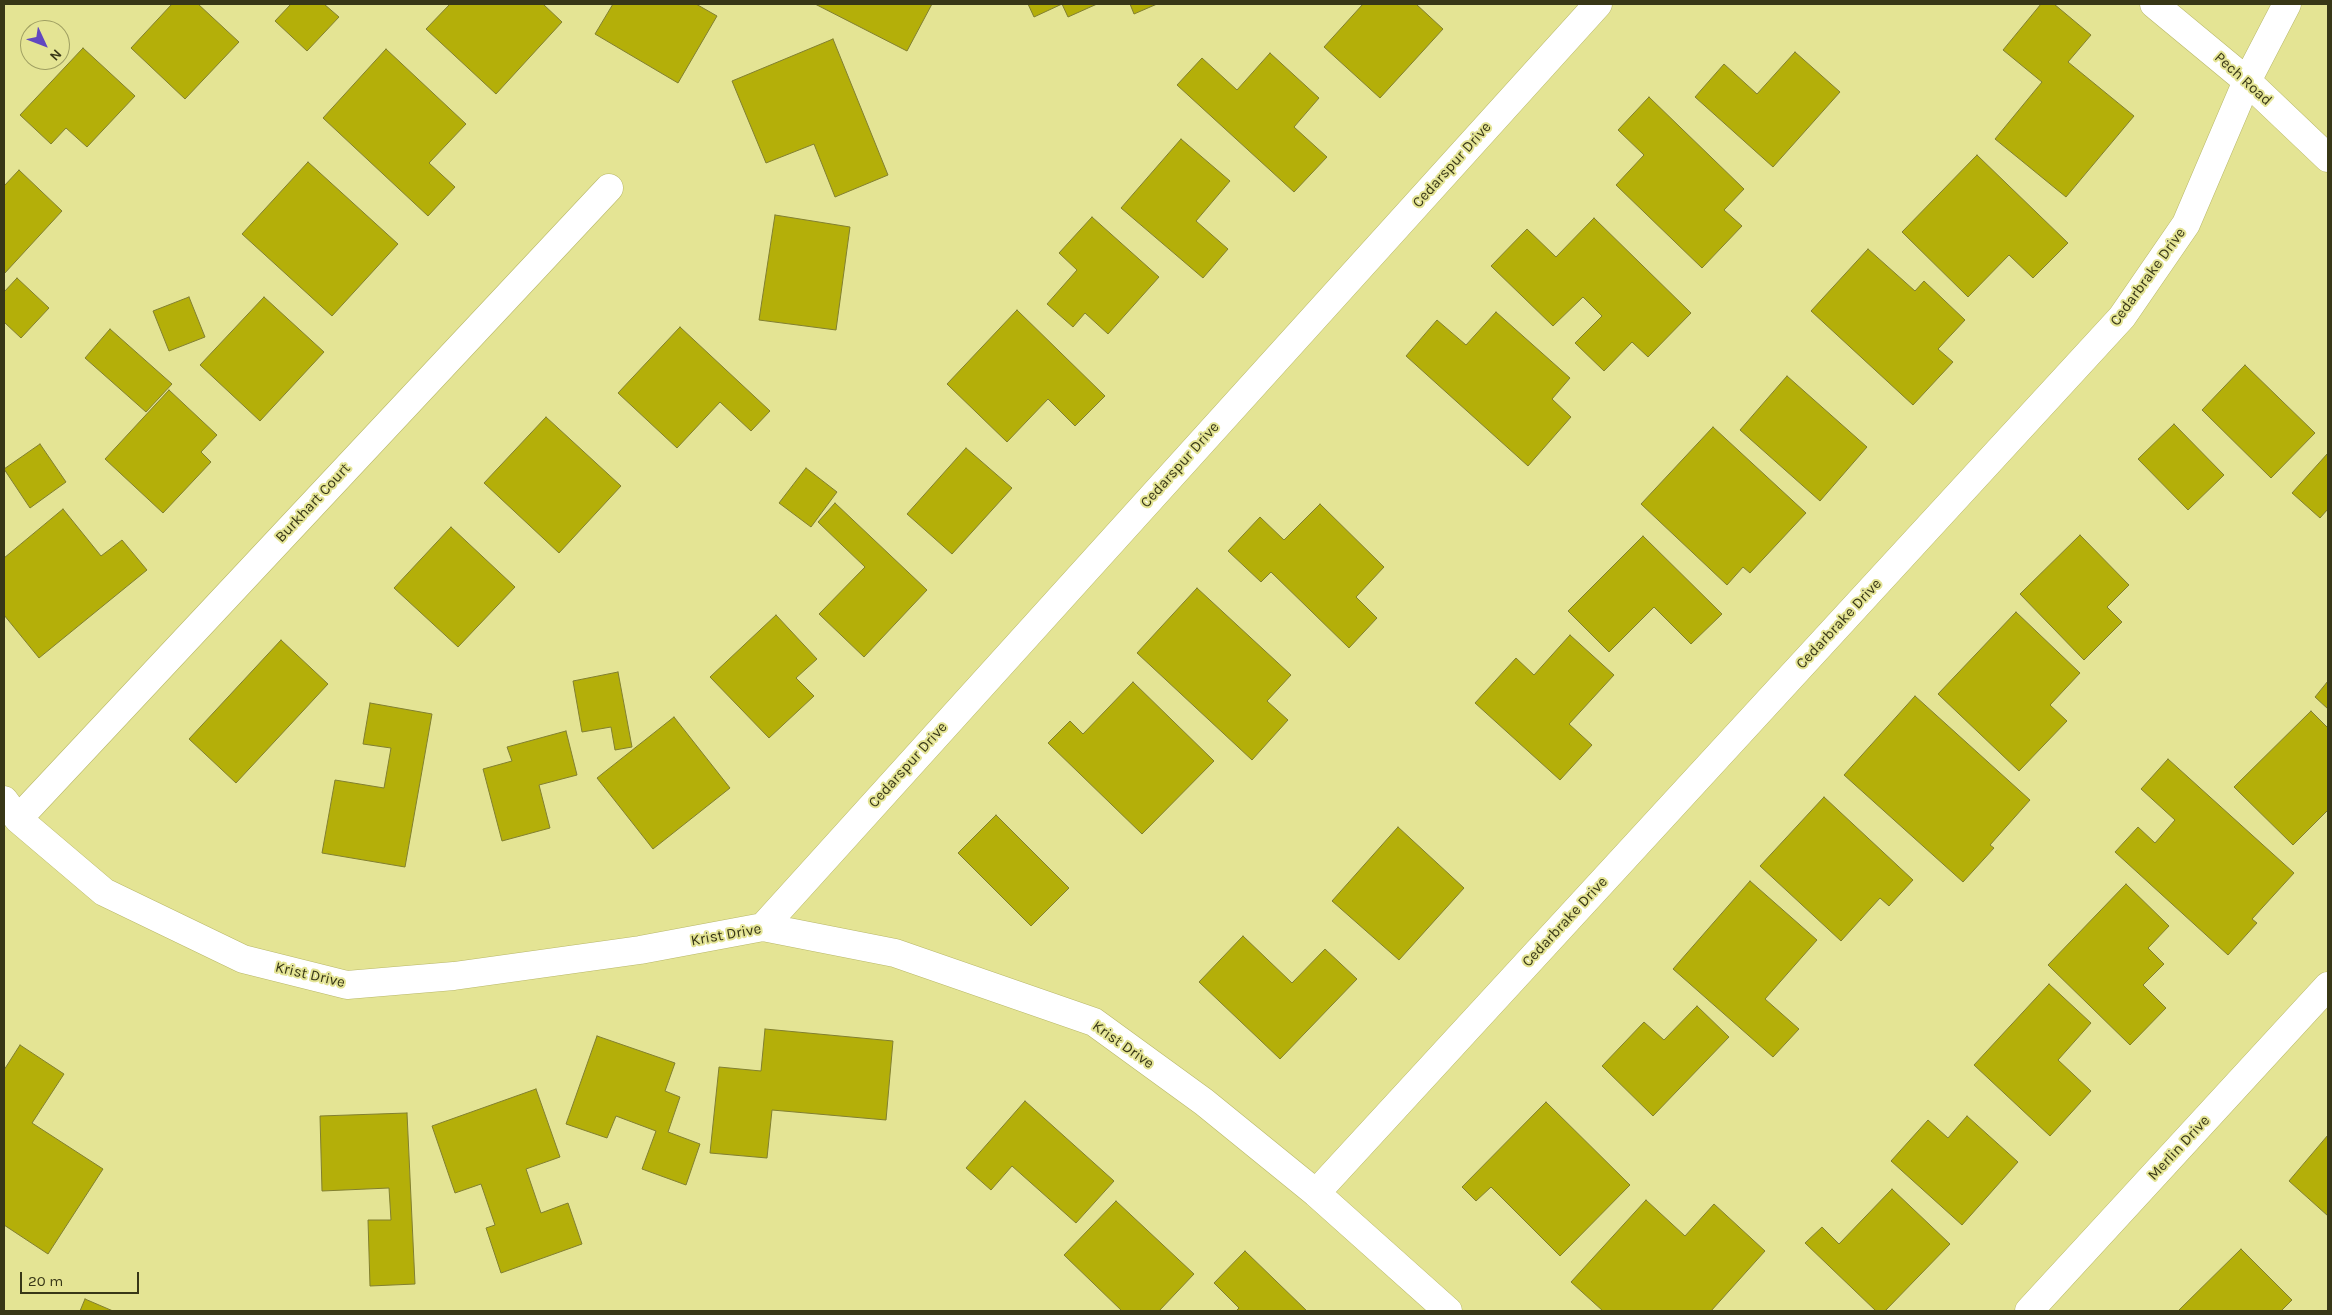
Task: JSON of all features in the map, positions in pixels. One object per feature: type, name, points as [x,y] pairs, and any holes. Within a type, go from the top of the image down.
[{"type":"street","name":"Cedarspur Drive","points":[[763,927],[1598,4]]},
{"type":"street","name":"Pech Road","points":[[2154,4],[2246,81],[2328,158]]},
{"type":"street","name":"Cedarbrake Drive","points":[[1316,1193],[2122,317],[2186,224],[2246,81],[2287,4]]},
{"type":"street","name":"Burkhart Court","points":[[11,810],[608,188]]},
{"type":"street","name":"Krist Drive","points":[[11,810],[104,892],[242,960],[347,985],[454,976],[640,950],[763,927],[895,953],[1094,1022],[1204,1102],[1316,1193],[1448,1311]]},
{"type":"street","name":"Merlin Drive","points":[[2029,1311],[2328,986]]},
{"type":"building","points":[[172,4],[198,4],[239,42],[185,99],[131,48]]},
{"type":"building","points":[[291,4],[324,4],[339,17],[307,51],[275,21]]},
{"type":"building","points":[[450,4],[543,4],[562,22],[496,94],[426,29]]},
{"type":"building","points":[[613,4],[696,4],[717,16],[678,83],[595,34]]},
{"type":"building","points":[[815,4],[932,4],[907,51]]},
{"type":"building","points":[[1028,4],[1062,4],[1034,17]]},
{"type":"building","points":[[1062,4],[1097,4],[1068,17]]},
{"type":"building","points":[[1130,4],[1157,4],[1134,14]]},
{"type":"building","points":[[1363,4],[1416,4],[1443,29],[1380,98],[1324,47]]},
{"type":"building","points":[[2041,4],[2054,4],[2091,35],[2068,62],[2134,116],[2066,197],[1995,139],[2042,82],[2003,50]]},
{"type":"building","points":[[833,39],[888,175],[835,197],[814,144],[766,163],[732,81]]},
{"type":"building","points":[[83,48],[135,96],[87,147],[66,128],[51,144],[20,115],[62,70],[70,70],[70,62]]},
{"type":"building","points":[[386,49],[466,124],[429,163],[455,187],[428,216],[323,118]]},
{"type":"building","points":[[1795,52],[1840,92],[1773,167],[1695,97],[1724,64],[1757,94]]},
{"type":"building","points":[[1270,53],[1319,98],[1294,127],[1327,157],[1294,192],[1177,85],[1202,58],[1237,90]]},
{"type":"building","points":[[1649,97],[1744,189],[1724,210],[1742,226],[1702,268],[1616,185],[1644,155],[1618,130]]},
{"type":"building","points":[[1181,139],[1230,181],[1196,221],[1228,249],[1203,278],[1121,208]]},
{"type":"building","points":[[1977,155],[2068,243],[2033,278],[2009,255],[1968,297],[1902,232]]},
{"type":"building","points":[[308,162],[398,244],[332,316],[242,234]]},
{"type":"building","points":[[19,170],[62,211],[4,274],[4,186]]},
{"type":"building","points":[[775,215],[850,227],[836,330],[759,320]]},
{"type":"building","points":[[1092,217],[1159,277],[1108,334],[1085,313],[1073,327],[1047,304],[1077,270],[1059,253]]},
{"type":"building","points":[[1594,218],[1691,313],[1648,357],[1632,342],[1604,371],[1575,343],[1602,316],[1583,297],[1553,326],[1491,266],[1527,229],[1556,257]]},
{"type":"building","points":[[1868,249],[1915,291],[1924,281],[1965,320],[1938,349],[1953,362],[1913,405],[1811,311]]},
{"type":"building","points":[[17,278],[49,308],[21,338],[4,322],[4,292]]},
{"type":"building","points":[[189,297],[205,337],[169,351],[153,311]]},
{"type":"building","points":[[264,297],[324,352],[260,421],[200,365]]},
{"type":"building","points":[[1017,310],[1105,396],[1075,426],[1048,399],[1007,442],[947,384]]},
{"type":"building","points":[[1496,312],[1570,378],[1552,399],[1571,417],[1528,466],[1406,356],[1437,320],[1466,345]]},
{"type":"building","points":[[680,327],[770,411],[751,431],[720,402],[677,448],[618,393]]},
{"type":"building","points":[[110,329],[172,384],[146,412],[85,358]]},
{"type":"building","points":[[2245,365],[2315,433],[2271,478],[2202,410]]},
{"type":"building","points":[[1787,376],[1867,447],[1820,501],[1740,430]]},
{"type":"building","points":[[169,390],[217,435],[201,452],[211,462],[163,513],[105,459]]},
{"type":"building","points":[[546,417],[621,486],[559,553],[484,483]]},
{"type":"building","points":[[2174,424],[2224,475],[2188,510],[2138,459]]},
{"type":"building","points":[[1713,427],[1806,513],[1750,573],[1743,567],[1727,585],[1641,504]]},
{"type":"building","points":[[40,444],[66,482],[30,508],[4,469]]},
{"type":"building","points":[[966,448],[1012,488],[952,554],[907,514]]},
{"type":"building","points":[[2328,453],[2328,509],[2320,518],[2292,493]]},
{"type":"building","points":[[806,468],[837,492],[811,527],[779,503]]},
{"type":"building","points":[[835,503],[927,590],[864,657],[819,614],[865,567],[818,522]]},
{"type":"building","points":[[1320,504],[1384,567],[1356,597],[1377,618],[1349,648],[1271,572],[1261,582],[1228,551],[1260,517],[1284,540]]},
{"type":"building","points":[[63,509],[101,556],[122,540],[147,570],[39,658],[4,615],[4,558]]},
{"type":"building","points":[[451,527],[515,587],[458,647],[394,588]]},
{"type":"building","points":[[2080,535],[2129,585],[2107,607],[2122,622],[2084,660],[2020,594]]},
{"type":"building","points":[[1643,536],[1722,614],[1691,644],[1654,607],[1609,652],[1568,611]]},
{"type":"building","points":[[1197,588],[1291,675],[1267,701],[1288,720],[1252,760],[1137,653]]},
{"type":"building","points":[[2016,612],[2080,673],[2050,705],[2067,721],[2019,771],[1938,694]]},
{"type":"building","points":[[776,615],[817,659],[796,678],[814,696],[769,738],[710,677]]},
{"type":"building","points":[[1570,635],[1614,675],[1569,724],[1592,745],[1560,780],[1475,703],[1516,658],[1534,675]]},
{"type":"building","points":[[281,640],[328,684],[236,783],[189,739]]},
{"type":"building","points":[[618,672],[632,747],[615,750],[611,727],[582,732],[573,681]]},
{"type":"building","points":[[2328,681],[2328,709],[2315,697]]},
{"type":"building","points":[[1133,682],[1214,761],[1142,834],[1048,743],[1070,721],[1083,734]]},
{"type":"building","points":[[1915,696],[2030,800],[1990,845],[1994,848],[1963,882],[1844,775]]},
{"type":"building","points":[[370,703],[432,714],[405,867],[322,853],[335,780],[384,788],[391,748],[363,744]]},
{"type":"building","points":[[2311,711],[2328,728],[2328,810],[2293,845],[2234,787]]},
{"type":"building","points":[[674,717],[730,788],[653,849],[597,778]]},
{"type":"building","points":[[566,731],[577,775],[539,785],[550,828],[502,841],[483,769],[512,761],[507,747]]},
{"type":"building","points":[[2168,759],[2294,873],[2252,919],[2257,923],[2228,955],[2115,852],[2138,827],[2155,843],[2175,820],[2141,789]]},
{"type":"building","points":[[1824,797],[1913,880],[1889,906],[1880,898],[1841,941],[1760,866]]},
{"type":"building","points":[[996,815],[1069,888],[1031,926],[958,853]]},
{"type":"building","points":[[1398,827],[1464,888],[1399,960],[1332,901]]},
{"type":"building","points":[[1750,881],[1817,940],[1765,999],[1799,1029],[1773,1057],[1673,969]]},
{"type":"building","points":[[2126,884],[2169,926],[2148,948],[2164,964],[2143,985],[2166,1008],[2130,1045],[2048,965]]},
{"type":"building","points":[[1243,936],[1292,983],[1325,949],[1357,979],[1280,1059],[1199,982]]},
{"type":"building","points":[[2049,984],[2091,1023],[2058,1060],[2091,1091],[2050,1136],[1974,1065]]},
{"type":"building","points":[[1697,1006],[1729,1037],[1653,1116],[1602,1066],[1644,1022],[1664,1040]]},
{"type":"building","points":[[765,1029],[893,1041],[886,1120],[772,1110],[767,1158],[710,1153],[719,1067],[761,1071]]},
{"type":"building","points":[[597,1036],[675,1063],[665,1091],[680,1097],[668,1132],[700,1144],[686,1185],[642,1169],[656,1131],[616,1116],[607,1138],[566,1124]]},
{"type":"building","points":[[20,1045],[64,1074],[32,1123],[103,1169],[48,1254],[4,1225],[4,1070]]},
{"type":"building","points":[[536,1089],[560,1157],[526,1169],[541,1213],[568,1203],[582,1244],[501,1273],[486,1228],[495,1225],[481,1184],[455,1193],[432,1126]]},
{"type":"building","points":[[1025,1101],[1114,1181],[1076,1223],[1012,1166],[991,1190],[966,1168]]},
{"type":"building","points":[[1546,1102],[1630,1185],[1560,1256],[1491,1187],[1476,1201],[1462,1187]]},
{"type":"building","points":[[407,1113],[415,1284],[370,1286],[368,1220],[391,1220],[389,1188],[322,1191],[320,1116]]},
{"type":"building","points":[[1967,1116],[2018,1162],[1962,1225],[1891,1161],[1928,1120],[1948,1138]]},
{"type":"building","points":[[2328,1135],[2328,1216],[2289,1181]]},
{"type":"building","points":[[1892,1189],[1950,1244],[1885,1311],[1876,1311],[1805,1243],[1822,1227],[1839,1244]]},
{"type":"building","points":[[1646,1200],[1685,1236],[1714,1204],[1765,1251],[1711,1311],[1603,1311],[1571,1282]]},
{"type":"building","points":[[1116,1201],[1194,1274],[1159,1311],[1122,1311],[1064,1255]]},
{"type":"building","points":[[2241,1249],[2292,1300],[2281,1311],[2178,1311]]},
{"type":"building","points":[[1245,1251],[1307,1311],[1236,1311],[1239,1308],[1214,1283]]},
{"type":"building","points":[[85,1299],[113,1311],[80,1311]]}]
